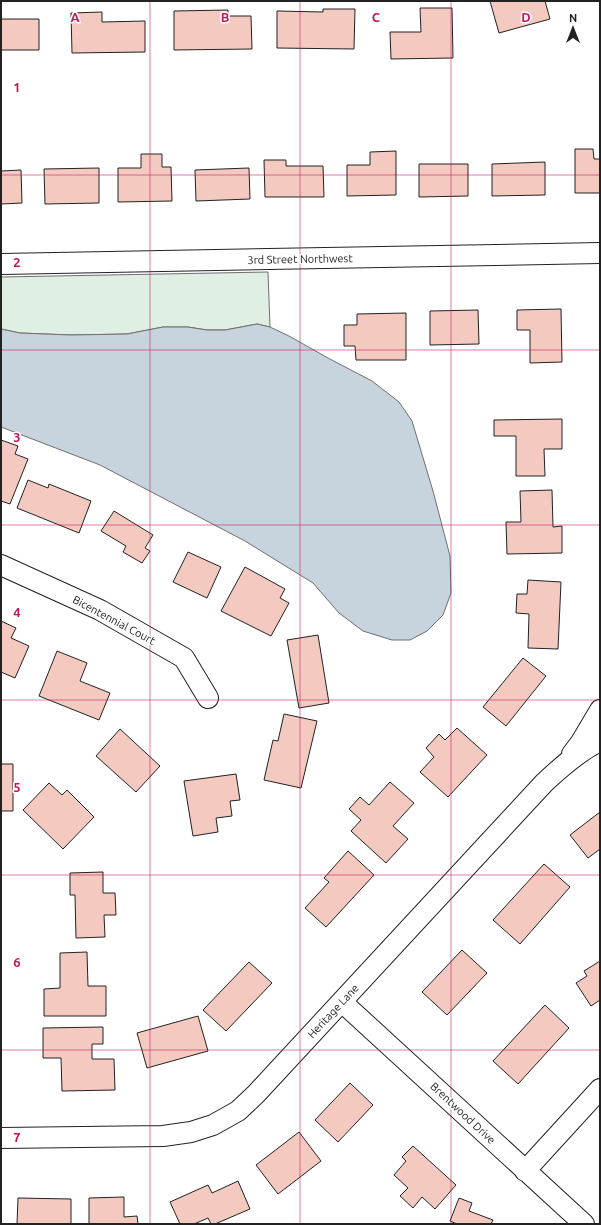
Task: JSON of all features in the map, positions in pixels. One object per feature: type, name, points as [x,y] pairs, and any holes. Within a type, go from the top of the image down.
[{"type":"street","name":"3rd Street Northwest","points":[[1,264],[600,253]]},
{"type":"street","name":"Bicentennial Court","points":[[1,565],[100,610],[184,658],[208,698]]},
{"type":"street","points":[[562,766],[581,742],[600,710]]},
{"type":"street","name":"Heritage Lane","points":[[1,1138],[163,1136],[191,1132],[214,1125],[238,1111],[256,1094],[342,1002],[544,783],[562,766],[587,748],[600,741]]},
{"type":"street","name":"Brentwood Drive","points":[[342,1002],[584,1224]]},
{"type":"street","points":[[525,1170],[600,1089]]},
{"type":"green space","points":[[268,272],[270,327],[257,324],[225,330],[207,330],[188,327],[163,327],[127,334],[71,335],[20,333],[1,329],[1,277]]},
{"type":"shaded area","points":[[257,324],[270,327],[289,336],[372,381],[399,402],[412,421],[433,491],[450,556],[451,593],[443,615],[427,631],[410,640],[392,640],[363,631],[339,613],[313,583],[245,541],[100,465],[1,427],[1,329],[20,333],[71,335],[127,334],[163,327],[188,327],[207,330],[225,330]]},
{"type":"building","points":[[490,1],[545,1],[550,19],[499,33]]},
{"type":"building","points":[[420,8],[452,8],[453,58],[391,59],[390,32],[421,32]]},
{"type":"building","points":[[323,9],[355,9],[354,49],[277,48],[277,11],[323,12]]},
{"type":"building","points":[[228,10],[228,16],[251,16],[252,49],[174,50],[174,11]]},
{"type":"building","points":[[102,12],[102,22],[145,21],[145,52],[72,53],[71,13]]},
{"type":"building","points":[[1,19],[39,19],[39,50],[1,50]]},
{"type":"building","points":[[575,149],[593,149],[594,159],[600,159],[600,193],[575,193]]},
{"type":"building","points":[[396,151],[396,195],[347,196],[347,165],[370,165],[370,152]]},
{"type":"building","points":[[141,154],[162,154],[162,167],[171,167],[172,201],[118,202],[118,168],[141,168]]},
{"type":"building","points":[[264,160],[286,160],[286,166],[323,166],[324,197],[265,197]]},
{"type":"building","points":[[545,162],[545,195],[492,196],[492,164]]},
{"type":"building","points":[[419,164],[468,164],[468,196],[419,197]]},
{"type":"building","points":[[99,168],[99,203],[45,204],[44,169]]},
{"type":"building","points":[[249,168],[250,199],[196,201],[195,170]]},
{"type":"building","points":[[21,170],[22,203],[1,204],[1,171]]},
{"type":"building","points":[[561,309],[562,362],[530,363],[530,330],[517,330],[517,310]]},
{"type":"building","points":[[478,310],[479,344],[430,345],[430,311]]},
{"type":"building","points":[[406,313],[406,360],[356,360],[355,346],[344,346],[344,325],[357,325],[357,314]]},
{"type":"building","points":[[562,419],[562,449],[544,449],[545,476],[516,476],[516,436],[494,436],[494,420]]},
{"type":"building","points":[[1,440],[18,446],[15,454],[28,459],[10,504],[1,501]]},
{"type":"building","points":[[28,480],[48,488],[49,484],[91,501],[79,533],[17,508]]},
{"type":"building","points":[[552,490],[553,527],[562,526],[562,553],[507,554],[506,522],[521,522],[520,491]]},
{"type":"building","points":[[114,511],[153,535],[145,548],[150,551],[142,563],[123,552],[126,546],[101,531]]},
{"type":"building","points":[[188,552],[221,567],[207,598],[173,582]]},
{"type":"building","points":[[245,567],[285,589],[280,598],[289,603],[271,636],[221,611]]},
{"type":"building","points":[[528,580],[561,582],[558,649],[528,648],[529,614],[516,613],[517,594],[527,594]]},
{"type":"building","points":[[1,621],[16,628],[11,638],[29,646],[15,678],[1,672]]},
{"type":"building","points":[[318,635],[329,703],[299,708],[287,640]]},
{"type":"building","points":[[57,651],[87,663],[80,681],[110,693],[99,720],[39,696]]},
{"type":"building","points":[[523,658],[546,676],[506,726],[483,707]]},
{"type":"building","points":[[284,714],[317,721],[301,788],[264,780],[273,740],[278,741]]},
{"type":"building","points":[[457,728],[487,755],[448,797],[420,772],[434,757],[426,748],[439,734],[445,740]]},
{"type":"building","points":[[120,729],[160,766],[136,792],[96,756]]},
{"type":"building","points":[[1,764],[13,764],[13,811],[1,811]]},
{"type":"building","points":[[236,774],[240,800],[230,801],[232,816],[216,818],[218,832],[193,836],[184,781]]},
{"type":"building","points":[[390,782],[414,803],[393,826],[408,839],[386,863],[351,831],[361,820],[349,809],[360,797],[369,805]]},
{"type":"building","points":[[49,783],[62,795],[67,790],[94,817],[63,849],[23,810]]},
{"type":"building","points":[[600,812],[600,849],[588,858],[570,835]]},
{"type":"building","points":[[348,851],[374,875],[326,927],[305,908],[329,882],[324,878]]},
{"type":"building","points":[[544,864],[570,887],[520,944],[493,920]]},
{"type":"building","points":[[103,872],[103,893],[115,893],[116,915],[104,915],[105,937],[76,938],[75,895],[70,895],[70,873]]},
{"type":"building","points":[[462,950],[487,973],[447,1015],[422,992]]},
{"type":"building","points":[[87,952],[88,986],[106,986],[106,1016],[44,1016],[44,989],[60,988],[60,953]]},
{"type":"building","points":[[600,961],[600,1000],[591,1006],[576,983],[587,976],[584,971]]},
{"type":"building","points":[[249,962],[272,983],[226,1031],[203,1010]]},
{"type":"building","points":[[545,1005],[569,1028],[518,1084],[493,1061]]},
{"type":"building","points":[[198,1016],[208,1051],[147,1068],[137,1033]]},
{"type":"building","points":[[103,1027],[103,1044],[92,1044],[92,1059],[114,1059],[115,1090],[62,1091],[61,1058],[43,1058],[43,1028]]},
{"type":"building","points":[[350,1083],[373,1105],[338,1142],[315,1120]]},
{"type":"building","points":[[299,1132],[321,1161],[278,1194],[256,1165]]},
{"type":"building","points":[[413,1146],[456,1185],[435,1209],[422,1197],[413,1208],[400,1196],[408,1188],[394,1175],[406,1161],[402,1157]]},
{"type":"building","points":[[238,1181],[250,1209],[215,1224],[211,1224],[208,1218],[194,1224],[180,1224],[170,1202],[208,1185],[212,1193]]},
{"type":"building","points":[[124,1197],[124,1217],[137,1216],[138,1224],[89,1224],[89,1198]]},
{"type":"building","points":[[18,1198],[71,1199],[71,1224],[17,1224]]},
{"type":"building","points":[[459,1198],[472,1203],[469,1211],[493,1220],[491,1224],[457,1224],[450,1221]]}]
